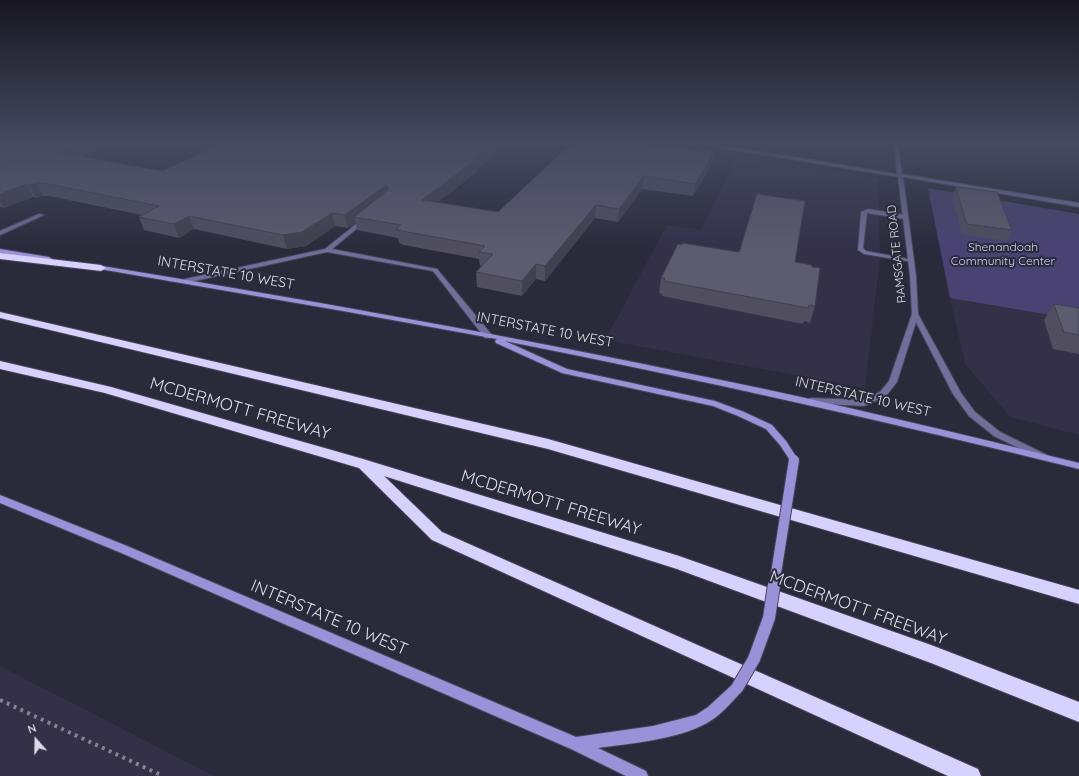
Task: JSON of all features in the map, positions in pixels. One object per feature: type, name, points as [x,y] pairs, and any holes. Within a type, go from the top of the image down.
[{"type":"highway","points":[[0,256],[101,268]]},
{"type":"highway","points":[[0,315],[548,444],[1079,597]]},
{"type":"highway","name":"MCDERMOTT FREEWAY","points":[[0,365],[107,390],[363,464],[686,566],[931,654],[1079,712]]},
{"type":"highway","points":[[363,464],[437,536],[971,776]]},
{"type":"main road","name":"INTERSTATE 10 WEST","points":[[0,251],[185,281],[631,363],[811,401],[1079,466]]},
{"type":"main road","points":[[488,336],[565,371],[715,404],[741,414],[769,427],[783,443],[794,460],[769,618],[754,659],[737,688],[722,704],[698,721],[658,731],[576,744]]},
{"type":"main road","name":"INTERSTATE 10 WEST","points":[[0,499],[130,552],[576,744],[641,776]]},
{"type":"street","name":"RAMSGATE ROAD","points":[[811,401],[864,403],[883,394],[893,382],[915,314],[911,260],[901,180]]},
{"type":"street","points":[[931,180],[1079,205]]},
{"type":"street","points":[[905,217],[868,211],[864,212],[860,249],[864,252],[911,260]]},
{"type":"street","points":[[0,233],[41,215]]},
{"type":"street","points":[[326,250],[369,216]]},
{"type":"street","points":[[185,281],[326,250],[435,270],[488,336]]},
{"type":"street","name":"RAMSGATE ROAD","points":[[915,314],[948,373],[957,394],[972,414],[997,434],[1046,458]]},
{"type":"path","points":[[0,700],[162,776]]},
{"type":"shaded area","points":[[725,180],[878,180],[880,258],[865,388],[605,340],[667,225],[701,230]]},
{"type":"shaded area","points":[[950,298],[1079,320],[1079,435],[1010,417],[965,364]]},
{"type":"shaded area","points":[[0,666],[214,776],[0,776]]},
{"type":"green space","name":"Shenandoah Community Center","points":[[928,188],[1079,214],[1079,320],[950,298]]},
{"type":"building","points":[[0,180],[449,180],[422,200],[498,212],[532,180],[641,180],[619,209],[596,205],[545,266],[536,264],[522,281],[476,272],[493,254],[479,252],[485,246],[402,231],[396,229],[401,225],[354,217],[388,190],[386,185],[345,215],[332,213],[302,232],[283,235],[189,216],[174,224],[139,217],[159,206],[43,183],[30,185],[26,184],[0,194]]},
{"type":"building","points":[[671,180],[697,180],[695,184]]},
{"type":"building","points":[[956,187],[997,192],[1012,230],[967,224]]},
{"type":"building","points":[[757,194],[805,201],[795,262],[820,268],[815,306],[809,305],[808,308],[664,281],[665,278],[661,278],[678,244],[682,245],[682,243],[739,252]]},
{"type":"building","points":[[1054,304],[1079,308],[1079,335],[1064,332]]}]
